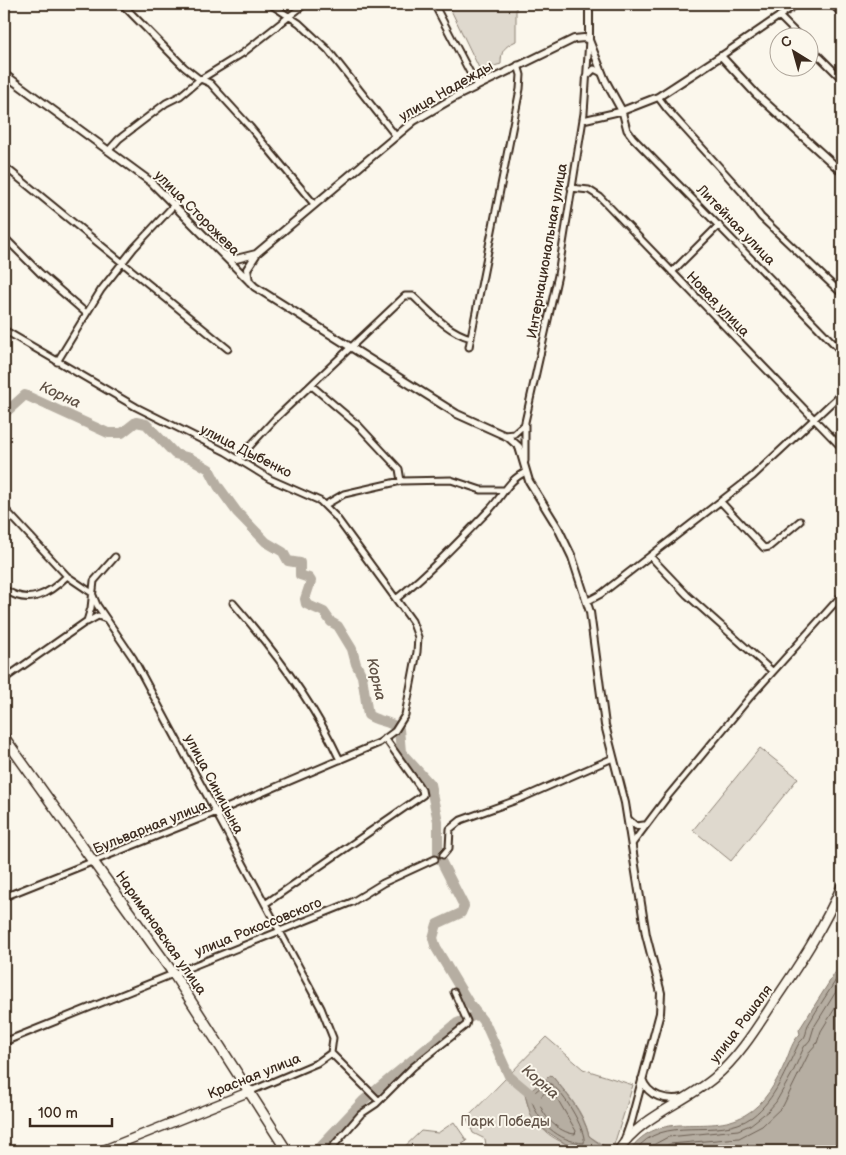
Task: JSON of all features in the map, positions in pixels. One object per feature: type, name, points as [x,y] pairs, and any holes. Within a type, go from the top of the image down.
[{"type":"main road","name":"Наримановская улица","points":[[4,737],[173,973],[251,1092],[286,1151]]},
{"type":"main road","name":"улица Рошаля","points":[[620,1148],[640,1126],[686,1097],[722,1071],[755,1030],[814,942],[842,885]]},
{"type":"main road","name":"Красная улица","points":[[101,1151],[251,1092]]},
{"type":"street","points":[[122,4],[184,67],[210,84],[314,204]]},
{"type":"street","points":[[270,4],[299,23],[332,54],[395,135]]},
{"type":"street","points":[[109,150],[119,139],[201,79],[239,56],[305,4]]},
{"type":"street","points":[[434,4],[477,86]]},
{"type":"street","name":"Интернациональная улица","points":[[589,4],[589,40],[583,120],[558,274],[525,422],[525,464],[526,472],[534,491],[567,546],[588,601],[594,633],[605,725],[628,817],[646,935],[662,1001],[631,1122],[620,1148]]},
{"type":"street","points":[[583,120],[622,111],[658,97],[722,56],[797,4]]},
{"type":"street","points":[[832,4],[842,14]]},
{"type":"street","points":[[779,16],[790,28]]},
{"type":"street","name":"улица Надежды","points":[[250,283],[247,276],[247,266],[260,251],[395,135],[430,111],[477,86],[574,39],[584,38],[589,40]]},
{"type":"street","name":"Интернациональная улица","points":[[589,40],[602,74],[622,111]]},
{"type":"street","points":[[818,55],[842,79]]},
{"type":"street","points":[[722,56],[756,94],[842,172]]},
{"type":"street","points":[[469,347],[520,89],[518,66]]},
{"type":"street","points":[[586,77],[594,69],[602,74]]},
{"type":"street","name":"улица Сторожева","points":[[4,74],[109,150],[175,204],[250,283],[466,420],[505,435],[515,442]]},
{"type":"street","points":[[658,97],[742,192],[758,213],[842,294]]},
{"type":"street","name":"Литейная улица","points":[[622,111],[626,128],[633,138],[842,352]]},
{"type":"street","points":[[4,166],[228,349]]},
{"type":"street","name":"Новая улица","points":[[571,188],[589,190],[600,197],[722,326],[842,448]]},
{"type":"street","points":[[57,362],[86,313],[122,262],[175,204]]},
{"type":"street","points":[[672,272],[719,225]]},
{"type":"street","points":[[4,237],[40,273],[86,313]]},
{"type":"street","name":"улица Надежды","points":[[219,252],[231,258],[242,259],[260,251]]},
{"type":"street","points":[[238,460],[269,424],[312,386],[402,298],[409,295],[415,298],[429,313],[461,334],[471,338]]},
{"type":"street","name":"улица Дыбенко","points":[[4,330],[168,424],[238,460],[270,479],[303,492],[325,505],[396,599],[416,629],[417,652],[405,715],[401,723]]},
{"type":"street","points":[[312,386],[359,426],[400,468],[401,481]]},
{"type":"street","points":[[588,601],[601,594],[722,502],[766,465],[842,393]]},
{"type":"street","points":[[505,435],[516,432],[525,422]]},
{"type":"street","name":"Интернациональная улица","points":[[515,442],[522,453],[525,464]]},
{"type":"street","points":[[396,599],[452,548],[494,506],[515,478],[526,472]]},
{"type":"street","points":[[325,505],[344,494],[401,481],[451,480],[481,490],[506,490]]},
{"type":"street","points":[[722,502],[764,548],[769,547],[800,521]]},
{"type":"street","name":"улица Синицына","points":[[4,508],[67,576],[92,593],[97,605],[133,658],[323,1013],[333,1038],[331,1053]]},
{"type":"street","points":[[650,556],[687,595],[772,671]]},
{"type":"street","points":[[84,624],[90,612],[96,578],[114,557]]},
{"type":"street","points":[[4,589],[18,596],[40,597],[52,590],[67,576]]},
{"type":"street","points":[[632,844],[648,821],[772,671],[842,595]]},
{"type":"street","points":[[233,603],[297,688],[327,734],[340,760]]},
{"type":"street","points":[[4,679],[98,616],[109,621]]},
{"type":"street","name":"Бульварная улица","points":[[4,897],[217,812],[340,760],[385,738],[401,723]]},
{"type":"street","points":[[265,904],[422,797],[422,790],[385,738]]},
{"type":"street","points":[[443,854],[449,848],[450,829],[461,820],[530,795],[613,758]]},
{"type":"street","points":[[628,817],[636,826],[642,826],[648,821]]},
{"type":"street","name":"улица Рокоссовского","points":[[4,1042],[352,902],[383,883],[434,859]]},
{"type":"street","points":[[329,1151],[362,1114],[378,1102],[413,1067],[464,1027],[466,1018],[454,992]]},
{"type":"street","points":[[331,1053],[378,1102]]},
{"type":"street","name":"Красная улица","points":[[251,1092],[317,1063],[331,1053]]},
{"type":"street","points":[[642,1078],[646,1088],[660,1097],[670,1099],[686,1097]]},
{"type":"green space","points":[[448,4],[516,4],[516,41],[504,50],[501,64],[480,70]]},
{"type":"green space","points":[[760,748],[798,778],[731,861],[693,830]]},
{"type":"green space","name":"Парк Победы","points":[[546,1037],[583,1069],[633,1085],[612,1151],[589,1136],[579,1111],[551,1075],[534,1088],[526,1098],[531,1113],[540,1126],[552,1137],[585,1151],[487,1151],[485,1139],[473,1133],[467,1118]]},
{"type":"green space","points":[[454,1122],[467,1141],[451,1151],[400,1151],[421,1131],[438,1133]]},
{"type":"water","points":[[842,962],[842,1131],[833,1151],[629,1151],[641,1138],[655,1130],[669,1126],[715,1124],[730,1121],[745,1115],[759,1105],[774,1084],[793,1043],[800,1034],[799,1030]]},
{"type":"water","points":[[551,1075],[583,1119],[589,1136],[609,1151],[585,1151],[582,1148],[566,1144],[540,1127],[531,1116],[525,1095]]},
{"type":"waterway","name":"Корна","points":[[4,414],[25,395],[108,433],[122,433],[136,422],[146,424],[175,454],[190,458],[209,469],[218,486],[237,512],[266,542],[283,552],[288,561],[300,563],[300,575],[309,578],[311,581],[305,599],[306,604],[324,612],[331,622],[338,626],[352,649],[362,676],[368,715],[392,724],[399,729],[401,752],[430,784],[438,821],[438,855],[464,906],[461,913],[437,924],[433,938],[436,948],[469,1003],[486,1025],[509,1076],[539,1101]]},
{"type":"waterway","points":[[316,1151],[364,1100],[457,1023],[476,1015]]}]
